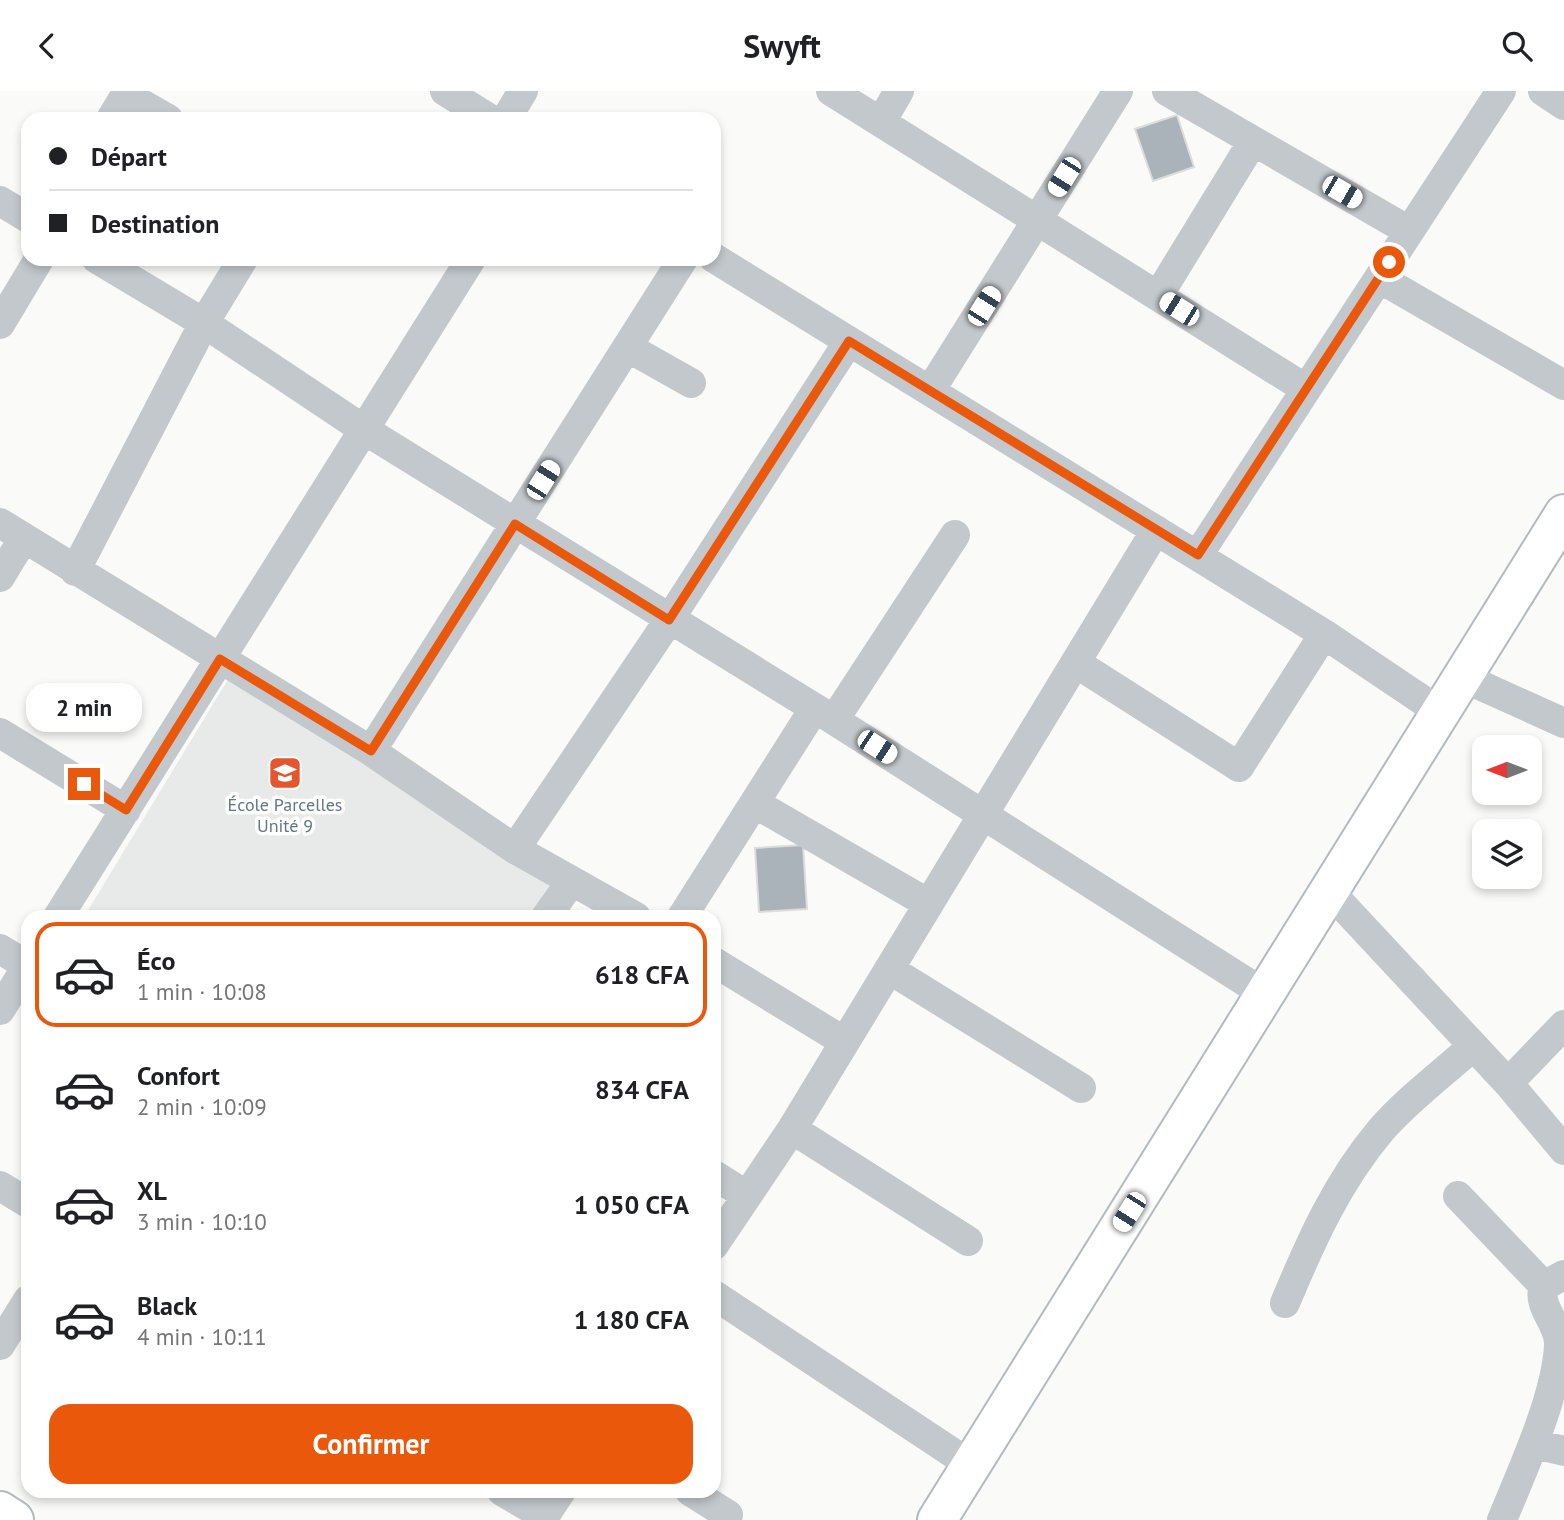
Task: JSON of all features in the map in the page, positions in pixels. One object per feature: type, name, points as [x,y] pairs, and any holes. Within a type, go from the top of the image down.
[{"type":"street","points":[[445,91],[478,112]]},
{"type":"street","points":[[510,112],[523,91]]},
{"type":"street","points":[[831,91],[1306,389]]},
{"type":"street","points":[[881,122],[899,91]]},
{"type":"street","points":[[930,391],[1118,91]]},
{"type":"street","points":[[1167,91],[1409,231]]},
{"type":"street","points":[[1198,555],[1501,91]]},
{"type":"street","points":[[1543,91],[1564,105]]},
{"type":"street","points":[[121,102],[149,112]]},
{"type":"street","points":[[1158,296],[1253,141]]},
{"type":"street","points":[[0,201],[21,214]]},
{"type":"street","points":[[721,262],[1198,555],[1324,634],[1440,712]]},
{"type":"street","points":[[0,324],[35,266]]},
{"type":"street","points":[[109,266],[204,323],[363,429],[824,714],[1265,994]]},
{"type":"street","points":[[75,571],[204,323],[239,266]]},
{"type":"street","points":[[62,910],[467,266]]},
{"type":"street","points":[[371,751],[679,266]]},
{"type":"street","points":[[1379,278],[1564,385]]},
{"type":"street","points":[[515,849],[669,620],[849,341]]},
{"type":"street","points":[[627,347],[691,383]]},
{"type":"street","points":[[937,1520],[1564,514]]},
{"type":"street","points":[[721,1234],[792,1129],[1156,530]]},
{"type":"street","points":[[0,577],[12,531],[371,751],[515,849],[623,910]]},
{"type":"street","points":[[687,910],[756,804],[955,535]]},
{"type":"street","points":[[1076,663],[1239,767],[1324,634]]},
{"type":"street","points":[[1462,677],[1564,723]]},
{"type":"street","points":[[0,733],[126,810]]},
{"type":"street","points":[[756,804],[929,904]]},
{"type":"street","points":[[551,910],[571,882]]},
{"type":"street","points":[[1329,891],[1508,1083],[1564,1150]]},
{"type":"street","points":[[0,949],[21,961]]},
{"type":"street","points":[[721,966],[845,1042]]},
{"type":"street","points":[[889,969],[1081,1088]]},
{"type":"street","points":[[0,1010],[21,976]]},
{"type":"street","points":[[1508,1083],[1564,1025]]},
{"type":"street","points":[[1285,1303],[1318,1223],[1346,1177],[1382,1128],[1472,1047]]},
{"type":"street","points":[[792,1129],[968,1241]]},
{"type":"street","points":[[721,1179],[746,1195]]},
{"type":"street","points":[[0,1186],[21,1199]]},
{"type":"street","points":[[1458,1196],[1554,1281],[1543,1302],[1556,1325],[1560,1342],[1558,1358],[1534,1444],[1502,1520]]},
{"type":"street","points":[[721,1300],[971,1465]]},
{"type":"street","points":[[0,1345],[21,1311]]},
{"type":"street","points":[[1534,1444],[1564,1451]]},
{"type":"street","points":[[513,1498],[543,1518],[556,1498]]},
{"type":"street","points":[[701,1498],[728,1515]]},
{"type":"street","points":[[0,1511],[14,1520]]},
{"type":"shaded area","name":"École Parcelles Unité 9","points":[[233,671],[565,876],[544,910],[88,910]]},
{"type":"building","points":[[1177,115],[1194,167],[1153,181],[1135,129]]},
{"type":"building","points":[[803,845],[807,909],[759,912],[755,848]]},
{"type":"place","name":"École Parcelles Unité 9","points":[[285,773]]},
{"type":"route","points":[[84,784],[126,810],[220,659],[371,751],[515,524],[669,620],[849,341],[1198,555],[1389,262]]}]
